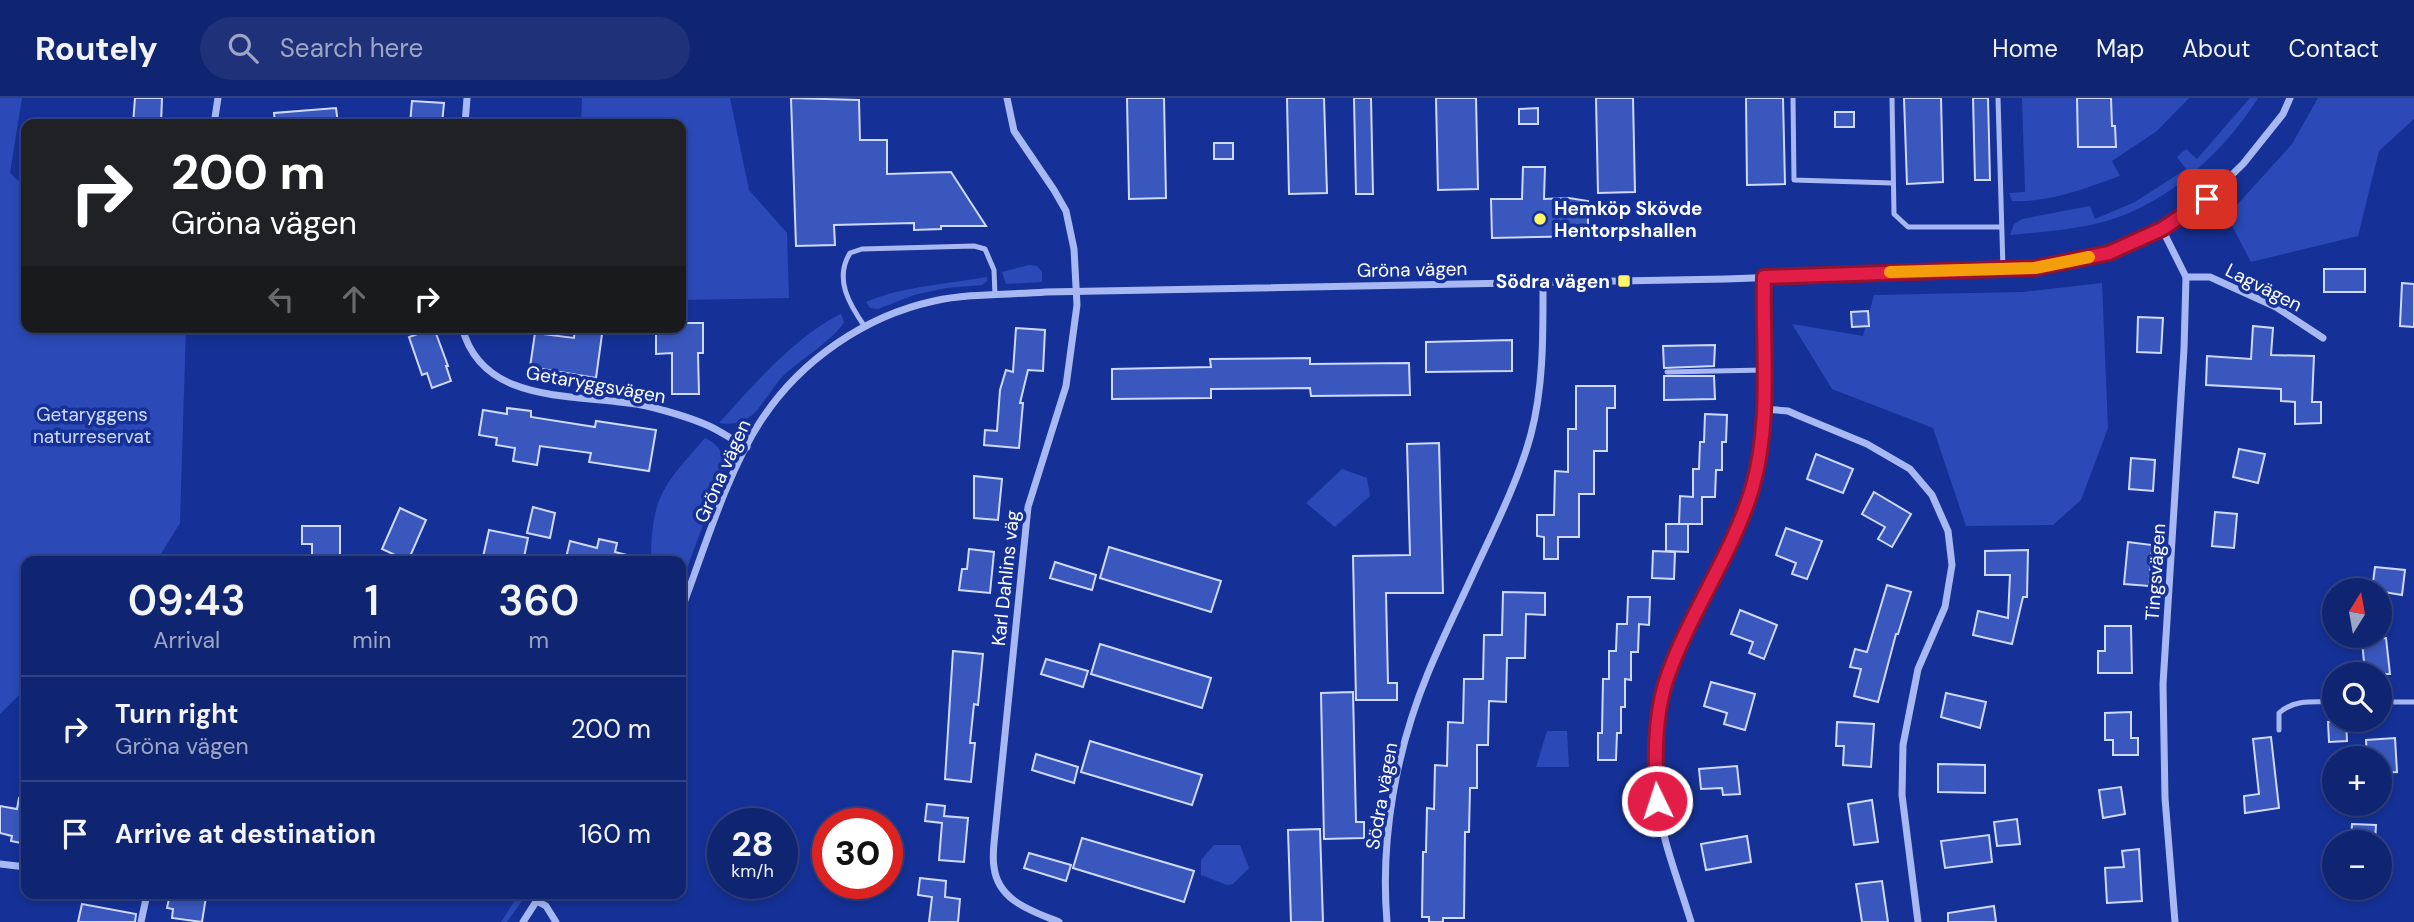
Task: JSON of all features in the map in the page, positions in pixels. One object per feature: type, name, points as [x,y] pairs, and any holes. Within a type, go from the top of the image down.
[{"type":"street","points":[[215,119],[218,98]]},
{"type":"street","points":[[465,119],[467,98]]},
{"type":"street","name":"Karl Dahlins väg","points":[[1007,98],[1014,131],[1066,211],[1072,232],[1077,291],[1074,341],[1066,386],[1028,507],[1003,742],[994,867],[998,883],[1019,905],[1059,922]]},
{"type":"street","name":"Gröna vägen","points":[[686,598],[733,477],[761,420],[777,398],[802,371],[831,348],[865,327],[898,312],[935,300],[1077,291],[1764,277],[2035,268],[2109,253],[2162,229],[2207,199],[2243,164],[2283,114],[2290,98]]},
{"type":"street","name":"Tingsvägen","points":[[2162,229],[2186,277],[2163,684],[2165,798],[2175,922]]},
{"type":"street","points":[[1691,922],[1666,842],[1657,801],[1655,765],[1659,722],[1665,686],[1678,652],[1741,522],[1760,455],[1764,410],[1764,277]]},
{"type":"street","name":"Lagvägen","points":[[2186,277],[2210,277],[2276,307],[2323,338]]},
{"type":"street","name":"Södra vägen","points":[[1387,922],[1386,857],[1390,811],[1401,757],[1427,674],[1489,541],[1531,435],[1539,383],[1543,281]]},
{"type":"street","name":"Getaryggsvägen","points":[[463,333],[469,348],[482,366],[500,380],[525,389],[643,405],[709,426],[747,447]]},
{"type":"street","points":[[1764,410],[1788,411],[1867,444],[1910,469],[1932,495],[1948,531],[1952,565],[1945,607],[1918,669],[1903,745],[1902,795],[1918,922]]},
{"type":"street","points":[[0,864],[21,866]]},
{"type":"street","points":[[141,922],[146,899]]},
{"type":"street","points":[[523,922],[538,899]]},
{"type":"street","points":[[541,899],[556,922]]},
{"type":"lane","points":[[1793,98],[1794,180],[1892,183]]},
{"type":"lane","points":[[1892,98],[1894,214],[1908,227],[2001,227]]},
{"type":"lane","points":[[1998,98],[2003,269]]},
{"type":"lane","points":[[865,327],[848,303],[844,272],[845,261],[850,253],[862,249],[974,246],[985,249],[994,271],[995,295]]},
{"type":"lane","points":[[1667,372],[1763,370]]},
{"type":"lane","points":[[2279,730],[2279,713],[2285,708],[2303,702],[2322,702]]},
{"type":"lane","points":[[2392,702],[2414,702]]},
{"type":"green space","name":"Getaryggens naturreservat","points":[[0,98],[22,98],[10,173],[21,183],[21,333],[186,333],[180,523],[160,556],[21,556],[21,693],[0,714]]},
{"type":"green space","points":[[582,98],[730,98],[749,190],[787,233],[789,298],[686,300],[686,119],[581,119]]},
{"type":"green space","points":[[2022,98],[2077,98],[2078,147],[2116,146],[2111,98],[2189,98],[2157,131],[2112,161],[2120,176],[2053,197],[2012,201],[2009,193],[2025,192]]},
{"type":"green space","points":[[2250,98],[2258,98],[2214,153],[2197,170],[2158,198],[2103,222],[2063,230],[2010,235],[2014,224],[2022,219],[2090,206],[2095,219],[2135,202],[2186,169],[2177,157],[2186,149],[2197,159]]},
{"type":"green space","points":[[2318,98],[2414,98],[2414,119],[2379,151],[2358,236],[2251,262],[2227,216],[2292,144]]},
{"type":"green space","points":[[1029,265],[1037,266],[1042,272],[1042,282],[1006,284],[1002,272]]},
{"type":"green space","points":[[987,277],[987,281],[982,285],[946,288],[914,295],[878,309],[870,308],[866,302],[910,289]]},
{"type":"green space","points":[[2102,283],[2108,428],[2081,500],[2053,525],[1966,526],[1933,428],[1832,389],[1792,324],[1863,336],[1874,295],[2023,292]]},
{"type":"green space","points":[[841,314],[844,322],[840,328],[782,377],[751,416],[736,423],[719,423],[792,348],[808,334]]},
{"type":"green space","points":[[705,438],[720,450],[723,459],[724,469],[686,571],[686,556],[651,556],[657,506],[679,468]]},
{"type":"green space","points":[[1342,469],[1367,478],[1370,496],[1335,527],[1306,503]]},
{"type":"green space","points":[[1547,731],[1567,731],[1569,767],[1536,767]]},
{"type":"green space","points":[[1214,845],[1240,845],[1249,868],[1233,884],[1227,885],[1201,875],[1201,860]]},
{"type":"green space","points":[[516,899],[523,899],[507,922],[501,922]]},
{"type":"building","points":[[135,98],[162,98],[161,119],[133,119]]},
{"type":"building","points":[[791,98],[859,100],[860,140],[887,140],[887,174],[951,172],[986,226],[941,226],[941,229],[914,230],[914,223],[834,225],[835,245],[796,246]]},
{"type":"building","points":[[1127,98],[1164,98],[1166,198],[1129,199]]},
{"type":"building","points":[[1287,98],[1324,98],[1327,193],[1289,194]]},
{"type":"building","points":[[1354,98],[1371,98],[1373,194],[1356,194]]},
{"type":"building","points":[[1436,98],[1476,98],[1478,189],[1438,190]]},
{"type":"building","points":[[1596,98],[1633,98],[1635,192],[1598,193]]},
{"type":"building","points":[[1746,98],[1783,98],[1785,184],[1747,185]]},
{"type":"building","points":[[1904,98],[1941,98],[1943,182],[1907,184]]},
{"type":"building","points":[[1973,98],[1988,98],[1990,180],[1975,180]]},
{"type":"building","points":[[2077,98],[2111,98],[2116,147],[2078,147]]},
{"type":"building","points":[[412,101],[444,103],[442,119],[410,119]]},
{"type":"building","points":[[336,108],[337,119],[275,119],[274,113]]},
{"type":"building","points":[[1538,108],[1538,124],[1519,124],[1519,109]]},
{"type":"building","points":[[1835,112],[1854,112],[1854,127],[1835,127]]},
{"type":"building","points":[[1214,143],[1233,143],[1233,159],[1214,159]]},
{"type":"building","name":"Hemköp Skövde Hentorpshallen","points":[[1523,167],[1545,167],[1544,199],[1569,198],[1588,201],[1588,236],[1492,238],[1491,199],[1522,199]]},
{"type":"building","points":[[2324,269],[2365,269],[2365,292],[2324,292]]},
{"type":"building","points":[[2402,283],[2414,284],[2414,327],[2400,326]]},
{"type":"building","points":[[1868,311],[1869,326],[1852,327],[1851,312]]},
{"type":"building","points":[[2138,317],[2163,318],[2161,353],[2137,352]]},
{"type":"building","points":[[686,323],[703,323],[703,353],[698,353],[699,394],[672,394],[672,353],[656,354],[656,333],[686,333]]},
{"type":"building","points":[[2253,326],[2273,328],[2271,355],[2314,356],[2312,402],[2321,402],[2321,423],[2295,424],[2295,402],[2281,401],[2281,389],[2206,385],[2207,356],[2251,359]]},
{"type":"building","points":[[1016,328],[1045,330],[1043,371],[1028,370],[1020,403],[1023,403],[1019,448],[984,445],[985,430],[997,431],[1000,390],[1006,370],[1013,372]]},
{"type":"building","points":[[420,333],[436,333],[451,381],[432,388],[427,373],[422,375],[409,337]]},
{"type":"building","points":[[535,333],[574,338],[574,333],[602,333],[596,378],[530,367]]},
{"type":"building","points":[[1512,340],[1512,371],[1426,372],[1426,342]]},
{"type":"building","points":[[1715,345],[1714,366],[1664,368],[1663,346]]},
{"type":"building","points":[[1310,358],[1310,364],[1409,363],[1410,395],[1311,396],[1310,388],[1211,389],[1211,398],[1112,399],[1112,369],[1211,367],[1210,359]]},
{"type":"building","points":[[1664,376],[1714,376],[1715,399],[1664,400]]},
{"type":"building","points":[[1576,386],[1615,386],[1615,408],[1607,408],[1607,451],[1594,451],[1594,494],[1579,494],[1579,537],[1558,537],[1558,559],[1544,559],[1544,537],[1537,536],[1537,515],[1554,515],[1555,471],[1568,472],[1568,429],[1576,429]]},
{"type":"building","points":[[507,408],[531,411],[531,417],[595,427],[596,421],[656,430],[649,471],[589,462],[591,453],[540,446],[537,465],[513,461],[515,448],[496,445],[497,438],[479,435],[483,410],[507,414]]},
{"type":"building","points":[[1705,414],[1727,415],[1726,442],[1722,442],[1722,470],[1716,470],[1715,497],[1702,497],[1702,524],[1679,524],[1680,496],[1693,497],[1693,469],[1699,469]]},
{"type":"building","points":[[1439,443],[1443,593],[1386,593],[1388,683],[1397,683],[1397,700],[1356,700],[1353,556],[1410,555],[1407,444]]},
{"type":"building","points":[[2239,449],[2265,454],[2258,483],[2233,477]]},
{"type":"building","points":[[1816,454],[1853,469],[1843,493],[1807,479]]},
{"type":"building","points":[[2131,458],[2155,460],[2153,491],[2129,489]]},
{"type":"building","points":[[974,476],[1002,479],[998,520],[974,518]]},
{"type":"building","points":[[1874,492],[1911,514],[1892,547],[1878,539],[1885,527],[1862,514]]},
{"type":"building","points":[[533,507],[555,513],[550,538],[527,533]]},
{"type":"building","points":[[400,508],[426,520],[410,556],[397,556],[382,549]]},
{"type":"building","points":[[2215,512],[2237,514],[2234,548],[2212,546]]},
{"type":"building","points":[[1666,524],[1688,524],[1688,552],[1666,551]]},
{"type":"building","points":[[302,526],[340,526],[340,556],[312,556],[312,544],[302,544]]},
{"type":"building","points":[[1786,528],[1822,541],[1807,579],[1792,574],[1796,563],[1776,555]]},
{"type":"building","points":[[489,530],[528,538],[524,556],[483,556]]},
{"type":"building","points":[[599,539],[617,543],[615,552],[631,556],[566,556],[570,541],[597,548]]},
{"type":"building","points":[[2128,542],[2152,545],[2149,586],[2124,584]]},
{"type":"building","points":[[1109,547],[1221,581],[1211,612],[1100,578]]},
{"type":"building","points":[[969,549],[994,552],[990,593],[959,590],[962,569],[967,569]]},
{"type":"building","points":[[2028,550],[2027,597],[2023,597],[2012,644],[1973,635],[1978,611],[2008,618],[2010,575],[1985,575],[1985,551]]},
{"type":"building","points":[[1653,551],[1675,552],[1674,579],[1652,578]]},
{"type":"building","points":[[1055,562],[1096,575],[1092,590],[1050,578]]},
{"type":"building","points":[[2375,567],[2405,570],[2402,595],[2392,593],[2392,578],[2374,578]]},
{"type":"building","points":[[1887,585],[1911,592],[1896,634],[1878,702],[1854,696],[1861,669],[1850,667],[1855,649],[1867,652]]},
{"type":"building","points":[[1503,592],[1545,593],[1545,615],[1526,614],[1525,658],[1507,658],[1506,702],[1489,701],[1488,745],[1477,745],[1477,788],[1470,788],[1469,832],[1465,832],[1464,918],[1443,918],[1443,922],[1429,922],[1429,917],[1422,917],[1423,852],[1426,852],[1427,808],[1434,809],[1435,765],[1447,766],[1448,722],[1463,723],[1464,679],[1483,679],[1484,635],[1502,635]]},
{"type":"building","points":[[1628,597],[1650,597],[1649,625],[1639,624],[1638,652],[1631,652],[1631,680],[1625,679],[1625,707],[1621,707],[1621,733],[1617,733],[1616,760],[1598,760],[1598,733],[1602,733],[1603,679],[1609,679],[1609,651],[1616,651],[1617,624],[1627,624]]},
{"type":"building","points":[[1740,610],[1777,625],[1764,659],[1749,653],[1753,642],[1731,634]]},
{"type":"building","points":[[2105,626],[2131,626],[2132,673],[2098,673],[2098,651],[2105,651]]},
{"type":"building","points":[[1100,644],[1211,678],[1202,708],[1091,674]]},
{"type":"building","points":[[2363,648],[2387,648],[2389,662],[2364,662]]},
{"type":"building","points":[[953,651],[983,654],[978,705],[974,704],[970,743],[975,743],[971,782],[945,779]]},
{"type":"building","points":[[1046,659],[1088,671],[1083,687],[1041,674]]},
{"type":"building","points":[[1711,682],[1755,694],[1745,730],[1724,724],[1727,713],[1704,706]]},
{"type":"building","points":[[1353,692],[1356,822],[1364,822],[1364,838],[1324,839],[1321,693]]},
{"type":"building","points":[[1946,693],[1986,702],[1980,728],[1941,717]]},
{"type":"building","points":[[2131,712],[2131,738],[2138,738],[2138,755],[2113,755],[2113,740],[2105,740],[2105,713]]},
{"type":"building","points":[[1837,722],[1874,724],[1871,767],[1843,765],[1844,746],[1836,746]]},
{"type":"building","points":[[2328,732],[2347,732],[2347,741],[2329,742]]},
{"type":"building","points":[[2271,737],[2279,808],[2245,813],[2244,796],[2259,794],[2253,739]]},
{"type":"building","points":[[2395,738],[2397,772],[2392,772],[2392,746],[2366,746],[2366,740]]},
{"type":"building","points":[[1090,741],[1202,775],[1192,805],[1081,772]]},
{"type":"building","points":[[1036,754],[1078,767],[1074,783],[1032,770]]},
{"type":"building","points":[[1938,764],[1985,765],[1985,793],[1938,792]]},
{"type":"building","points":[[1737,766],[1740,794],[1723,795],[1722,788],[1701,789],[1699,769]]},
{"type":"building","points":[[2121,787],[2125,814],[2103,818],[2099,790]]},
{"type":"building","points":[[21,798],[21,843],[11,841],[12,836],[0,833],[0,806],[17,809]]},
{"type":"building","points":[[1872,800],[1878,842],[1854,845],[1848,804]]},
{"type":"building","points":[[927,804],[945,806],[944,816],[968,818],[964,862],[939,860],[942,823],[925,821]]},
{"type":"building","points":[[2017,819],[2020,844],[1997,846],[1994,822]]},
{"type":"building","points":[[2352,824],[2376,825],[2376,830],[2352,830]]},
{"type":"building","points":[[1320,829],[1323,922],[1291,922],[1288,830]]},
{"type":"building","points":[[1989,835],[1992,862],[1945,868],[1941,841]]},
{"type":"building","points":[[1747,836],[1751,862],[1706,870],[1701,844]]},
{"type":"building","points":[[1082,838],[1194,871],[1184,902],[1073,868]]},
{"type":"building","points":[[2139,849],[2142,901],[2107,903],[2105,868],[2124,867],[2122,851]]},
{"type":"building","points":[[1029,853],[1071,865],[1066,881],[1024,868]]},
{"type":"building","points":[[920,878],[946,881],[945,897],[960,899],[958,922],[929,922],[932,897],[918,895]]},
{"type":"building","points":[[1882,881],[1888,922],[1862,922],[1856,884]]},
{"type":"building","points":[[169,899],[206,899],[202,922],[172,918],[173,909],[167,908]]},
{"type":"building","points":[[82,904],[136,914],[135,922],[78,922]]},
{"type":"building","points":[[1994,906],[1996,922],[1948,922],[1948,913]]},
{"type":"slow traffic","points":[[1890,272],[2035,268],[2089,257]]},
{"type":"place","name":"Hemköp Skövde Hentorpshallen","points":[[1540,219]]},
{"type":"place","name":"Södra vägen","points":[[1624,281]]},
{"type":"route","points":[[1657,801],[1655,765],[1665,686],[1678,652],[1741,522],[1760,455],[1764,410],[1764,277],[2035,268],[2109,253],[2162,229],[2207,199]]}]
